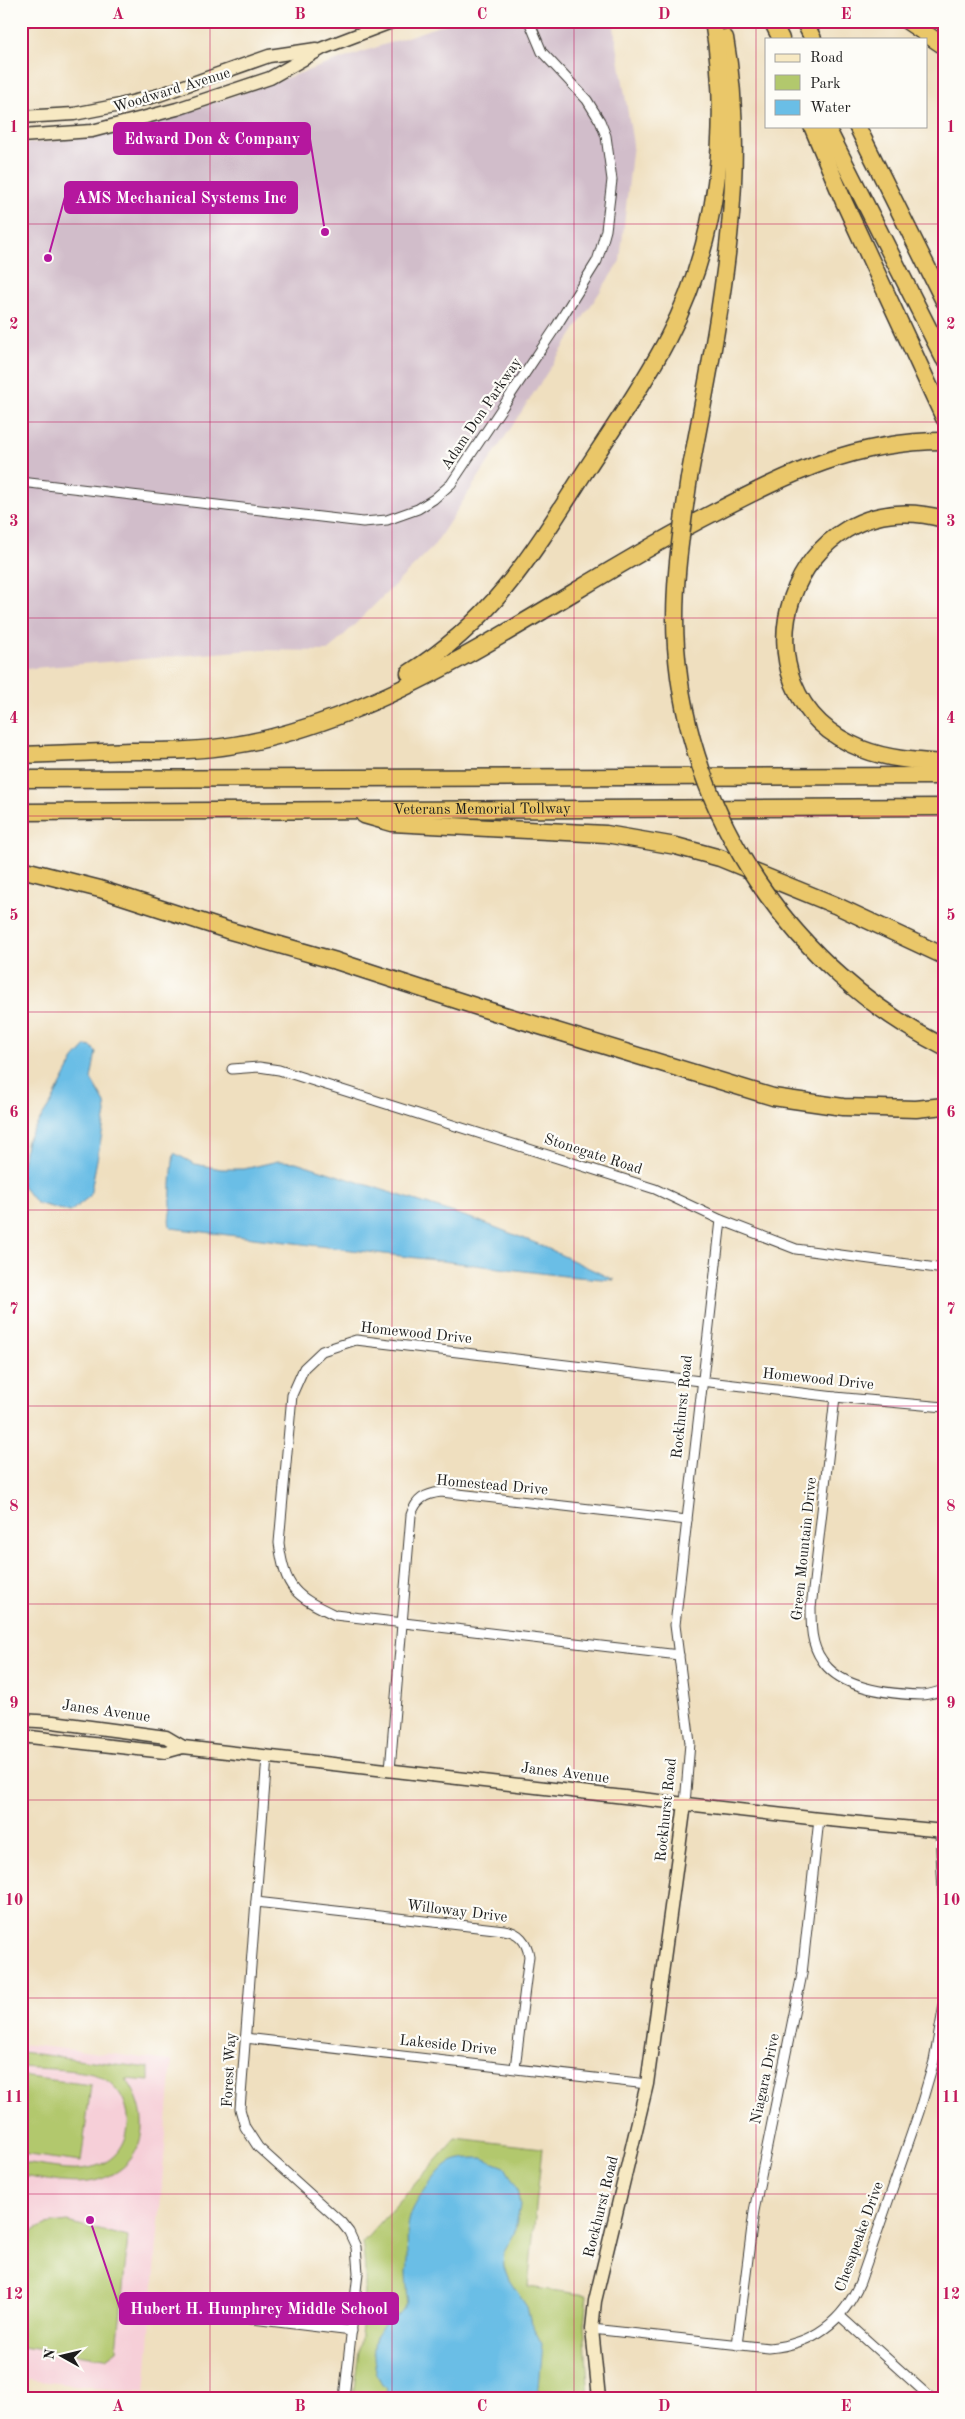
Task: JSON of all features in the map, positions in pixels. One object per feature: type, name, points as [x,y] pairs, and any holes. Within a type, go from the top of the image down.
[{"type":"highway","points":[[346,713],[443,651],[470,627],[506,589],[534,552],[664,345],[690,289],[706,233],[715,186],[720,144],[720,95],[713,21]]},
{"type":"highway","points":[[722,21],[731,72],[735,127],[734,175],[720,312],[689,478],[677,566],[676,647],[691,734],[712,796],[748,866],[798,937],[843,980],[880,1009],[944,1047]]},
{"type":"highway","points":[[767,21],[775,38]]},
{"type":"highway","points":[[772,21],[780,38]]},
{"type":"highway","points":[[804,21],[812,38]]},
{"type":"highway","points":[[907,21],[944,46]]},
{"type":"highway","points":[[813,128],[844,202],[944,418]]},
{"type":"highway","points":[[827,128],[944,359]]},
{"type":"highway","points":[[858,128],[944,301]]},
{"type":"highway","points":[[21,755],[182,750],[234,745],[272,737],[346,713],[416,681],[502,635],[672,534],[771,483],[837,456],[869,448],[944,441]]},
{"type":"highway","points":[[944,519],[916,513],[898,513],[865,520],[840,533],[815,554],[805,569],[790,599],[786,613],[785,636],[788,661],[800,694],[812,712],[833,732],[862,749],[878,754],[944,763]]},
{"type":"highway","name":"Veterans Memorial Tollway","points":[[21,779],[944,776]]},
{"type":"highway","name":"Veterans Memorial Tollway","points":[[21,812],[944,807]]},
{"type":"highway","points":[[347,810],[392,823],[606,834],[676,846],[720,858],[835,905],[944,956]]},
{"type":"highway","points":[[21,869],[100,889],[227,930],[336,960],[484,1009],[773,1097],[843,1107],[916,1109],[944,1106]]},
{"type":"street","points":[[21,22],[28,21]]},
{"type":"street","name":"Adam Don Parkway","points":[[21,482],[362,522],[387,520],[418,509],[445,489],[461,472],[561,319],[596,261],[606,230],[612,180],[606,136],[587,100],[542,52],[529,21]]},
{"type":"street","name":"Woodward Avenue","points":[[21,136],[92,131],[152,117],[270,78],[323,48],[388,22]]},
{"type":"street","name":"Woodward Avenue","points":[[21,117],[74,114],[120,105],[159,94],[270,56],[323,48]]},
{"type":"street","name":"Stonegate Road","points":[[232,1069],[258,1067],[279,1070],[654,1189],[722,1220],[796,1250],[944,1269]]},
{"type":"street","name":"Rockhurst Road","points":[[600,2398],[592,2329],[599,2285],[647,2084],[689,1779],[690,1743],[675,1625],[722,1220]]},
{"type":"street","name":"Homewood Drive","points":[[679,1655],[335,1616],[305,1601],[290,1585],[282,1565],[280,1543],[292,1396],[304,1368],[322,1351],[356,1340],[835,1397],[944,1407]]},
{"type":"street","name":"Green Mountain Drive","points":[[835,1397],[811,1608],[811,1635],[821,1660],[834,1674],[850,1683],[871,1689],[923,1695],[944,1690]]},
{"type":"street","name":"Homestead Drive","points":[[390,1770],[411,1515],[417,1502],[431,1493],[441,1492],[687,1520]]},
{"type":"street","name":"Janes Avenue","points":[[21,1720],[53,1722],[166,1737],[183,1747]]},
{"type":"street","name":"Janes Avenue","points":[[21,1736],[165,1752],[183,1747],[818,1819],[942,1831]]},
{"type":"street","name":"Forest Way","points":[[267,1757],[240,2109],[248,2133],[263,2152],[341,2222],[349,2232],[356,2247],[358,2273],[344,2398]]},
{"type":"street","name":"Niagara Drive","points":[[737,2345],[754,2211],[802,1974],[818,1819]]},
{"type":"street","points":[[942,1831],[944,1911]]},
{"type":"street","name":"Willoway Drive","points":[[256,1902],[504,1930],[515,1933],[525,1943],[529,1956],[515,2068]]},
{"type":"street","name":"Chesapeake Drive","points":[[592,2329],[756,2347],[784,2346],[815,2335],[840,2316],[854,2298],[919,2112],[934,2061],[944,2004]]},
{"type":"street","name":"Lakeside Drive","points":[[245,2038],[647,2084]]},
{"type":"street","points":[[235,2316],[352,2331]]},
{"type":"street","points":[[840,2316],[931,2398]]},
{"type":"shaded area","points":[[454,21],[613,21],[633,144],[620,261],[433,547],[328,651],[252,650],[21,669],[21,144],[83,138],[144,126]]},
{"type":"shaded area","points":[[21,2044],[172,2061],[145,2393],[21,2379]]},
{"type":"green space","points":[[21,2052],[149,2068],[149,2081],[126,2079],[135,2093],[142,2124],[135,2152],[127,2164],[114,2173],[89,2182],[60,2182],[21,2176],[21,2163],[57,2168],[85,2169],[108,2161],[118,2151],[125,2139],[128,2125],[127,2111],[122,2098],[114,2086],[101,2077],[74,2071],[21,2067]]},
{"type":"green space","points":[[21,2076],[91,2085],[81,2162],[21,2154]]},
{"type":"green space","points":[[456,2138],[542,2148],[528,2287],[587,2295],[584,2324],[589,2398],[353,2398],[363,2320],[365,2281],[362,2243]]},
{"type":"green space","points":[[67,2222],[128,2237],[117,2350],[106,2358],[21,2347],[21,2237],[45,2225]]},
{"type":"water","points":[[86,1046],[92,1047],[96,1052],[91,1079],[105,1103],[106,1113],[90,1196],[70,1212],[36,1203],[22,1185],[21,1168],[27,1140],[51,1103],[74,1059]]},
{"type":"water","points":[[174,1153],[195,1164],[221,1169],[244,1169],[278,1161],[296,1162],[479,1221],[538,1244],[614,1280],[565,1276],[171,1228],[169,1219]]},
{"type":"water","points":[[482,2158],[505,2167],[517,2188],[520,2206],[514,2234],[503,2254],[504,2267],[509,2280],[527,2307],[531,2323],[542,2344],[538,2387],[544,2398],[516,2393],[501,2398],[413,2398],[385,2393],[386,2389],[382,2385],[374,2362],[374,2346],[378,2333],[400,2313],[406,2303],[407,2233],[414,2208],[431,2182],[447,2164],[452,2161]]},
{"type":"place","name":"Edward Don & Company","points":[[325,232]]},
{"type":"place","name":"AMS Mechanical Systems Inc","points":[[48,258]]},
{"type":"place","name":"Hubert H. Humphrey Middle School","points":[[90,2220]]}]
